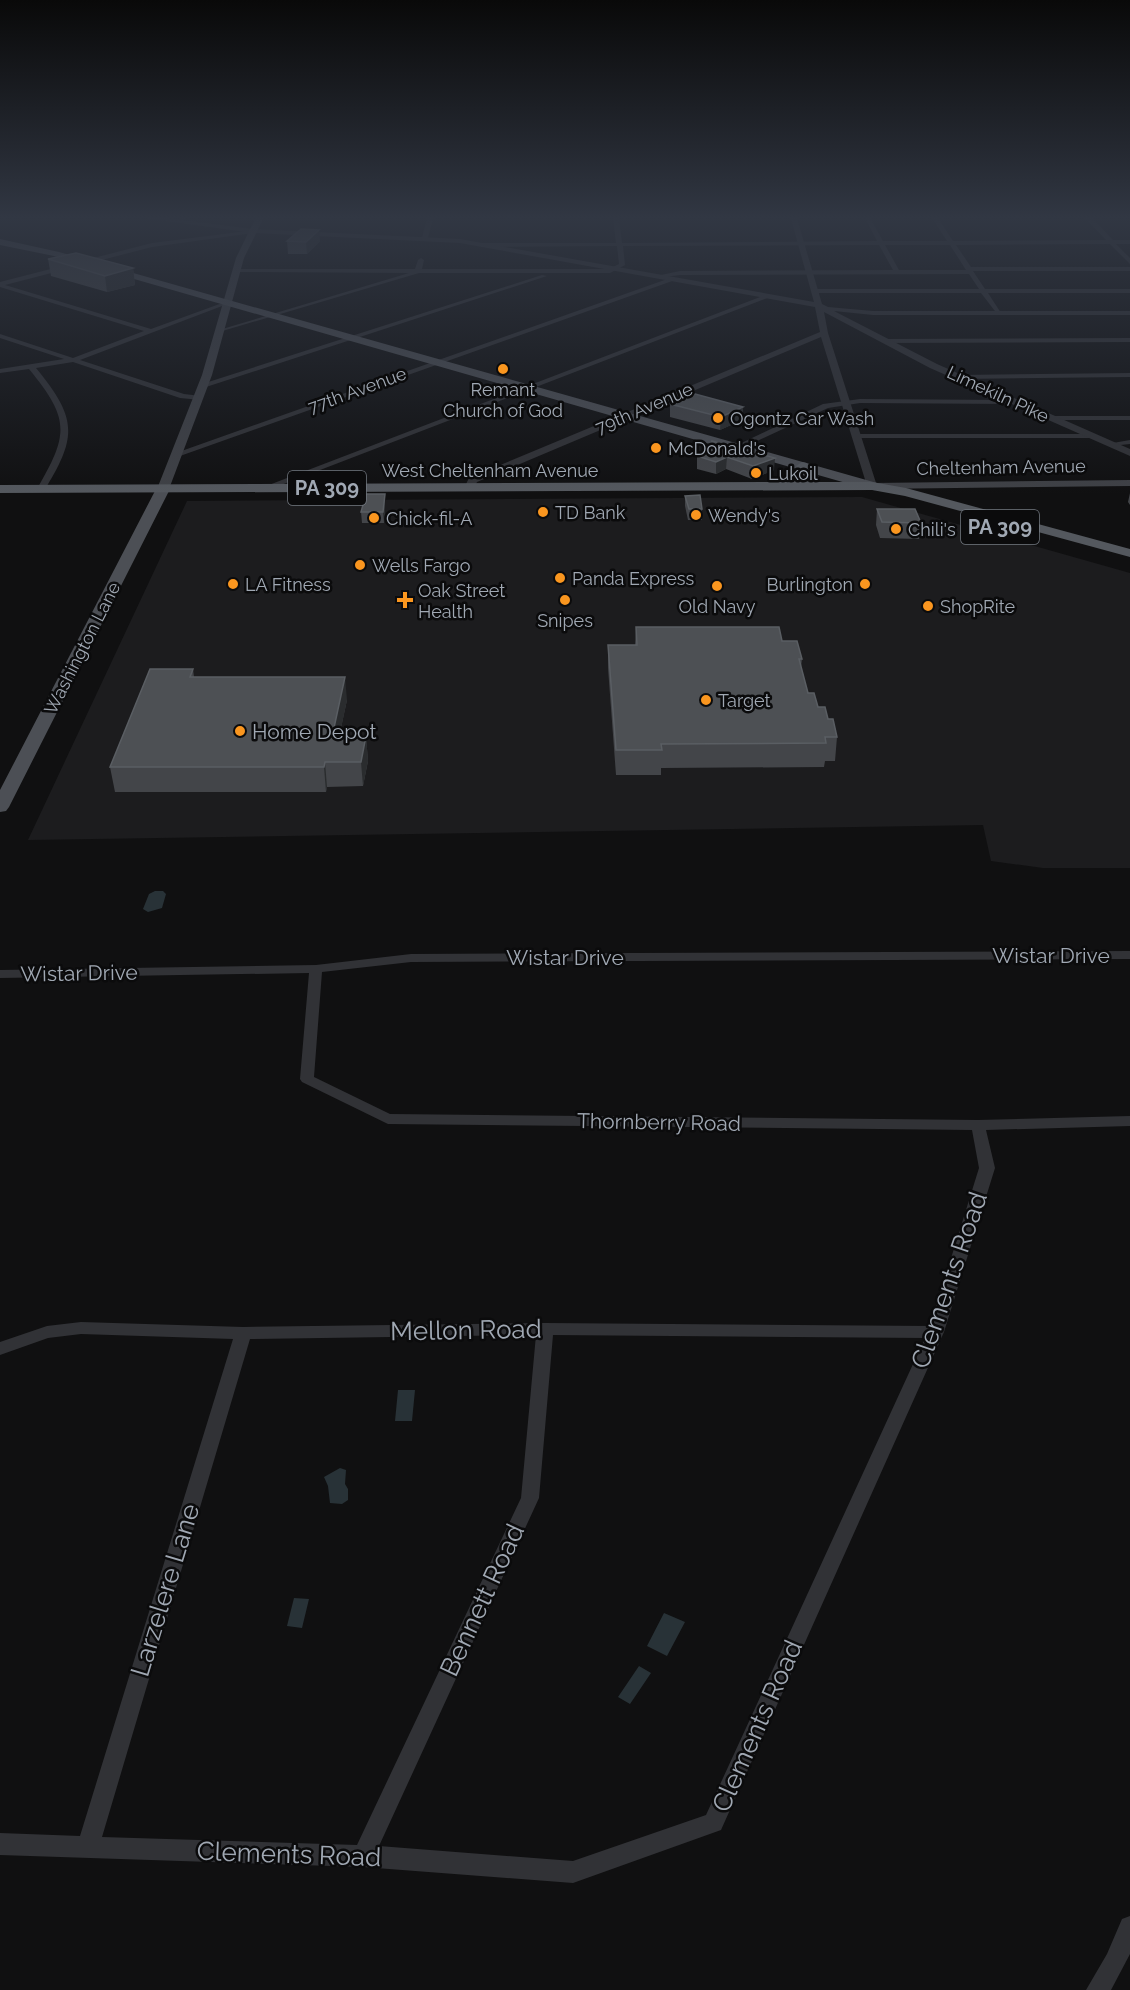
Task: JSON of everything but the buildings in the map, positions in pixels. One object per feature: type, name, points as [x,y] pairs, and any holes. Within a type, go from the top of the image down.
[{"type":"highway","points":[[789,486],[805,483],[813,477],[802,466]]},
{"type":"highway","name":"West Cheltenham Avenue","points":[[0,489],[872,486]]},
{"type":"highway","name":"PA 309","points":[[872,486],[906,492],[1130,553]]},
{"type":"highway","name":"PA 309","points":[[872,486],[896,497],[1130,564]]},
{"type":"main road","points":[[163,489],[203,385],[221,331],[226,308]]},
{"type":"main road","points":[[244,308],[872,486]]},
{"type":"main road","name":"Cheltenham Avenue","points":[[872,486],[1130,483]]},
{"type":"main road","name":"Washington Lane","points":[[0,807],[163,489]]},
{"type":"street","points":[[75,308],[150,331]]},
{"type":"street","points":[[0,371],[74,360],[214,308]]},
{"type":"street","points":[[221,331],[300,308]]},
{"type":"street","points":[[203,385],[445,308]]},
{"type":"street","name":"77th Avenue","points":[[177,454],[591,308]]},
{"type":"street","points":[[265,488],[737,308]]},
{"type":"street","points":[[820,308],[824,333],[872,486]]},
{"type":"street","name":"Limekiln Pike","points":[[823,308],[884,341],[1011,402],[1130,453]]},
{"type":"street","points":[[831,308],[858,314],[1130,313]]},
{"type":"street","points":[[831,308],[873,313]]},
{"type":"street","points":[[995,308],[998,313]]},
{"type":"street","points":[[857,327],[858,314]]},
{"type":"street","name":"79th Avenue","points":[[469,488],[473,480],[824,333]]},
{"type":"street","points":[[0,336],[183,396],[198,398]]},
{"type":"street","points":[[884,341],[1130,340]]},
{"type":"street","points":[[31,366],[59,402],[67,434],[60,456],[41,489]]},
{"type":"street","points":[[959,377],[1130,375]]},
{"type":"street","points":[[737,447],[826,406],[846,401],[1011,402]]},
{"type":"street","points":[[1051,418],[1130,418]]},
{"type":"street","points":[[857,436],[1091,436]]},
{"type":"street","points":[[1111,444],[1130,442]]},
{"type":"street","name":"Wistar Drive","points":[[0,974],[316,969],[411,958],[1130,955]]},
{"type":"street","name":"Thornberry Road","points":[[316,969],[307,1079],[388,1119],[978,1125],[1130,1121]]},
{"type":"street","name":"Clements Road","points":[[0,1844],[363,1856],[573,1872],[714,1823],[936,1332],[987,1168],[978,1125]]},
{"type":"street","name":"Mellon Road","points":[[0,1349],[47,1332],[81,1328],[243,1333],[545,1329],[936,1332]]},
{"type":"street","name":"Bennett Road","points":[[363,1856],[530,1498],[545,1329]]},
{"type":"street","name":"Larzelere Lane","points":[[88,1846],[243,1333]]},
{"type":"street","points":[[1098,1990],[1115,1962],[1130,1927]]},
{"type":"shaded area","points":[[862,497],[1130,573],[1130,868],[1043,868],[991,861],[983,825],[28,840],[187,501]]},
{"type":"shaded area","points":[[163,891],[166,894],[162,908],[148,912],[143,909],[149,894]]},
{"type":"shaded area","points":[[398,1390],[415,1390],[412,1421],[395,1421]]},
{"type":"shaded area","points":[[340,1468],[346,1470],[345,1484],[348,1489],[348,1500],[342,1504],[330,1503],[328,1486],[324,1477]]},
{"type":"shaded area","points":[[294,1598],[309,1599],[302,1628],[287,1626]]},
{"type":"shaded area","points":[[664,1613],[685,1622],[667,1656],[647,1646]]},
{"type":"shaded area","points":[[639,1666],[651,1673],[630,1704],[618,1697]]},
{"type":"place","name":"Remant Church of God","points":[[503,369]]},
{"type":"place","name":"Ogontz Car Wash","points":[[718,418]]},
{"type":"place","name":"McDonald's","points":[[656,448]]},
{"type":"place","name":"Lukoil","points":[[756,473]]},
{"type":"place","name":"TD Bank","points":[[543,512]]},
{"type":"place","name":"Wendy's","points":[[696,515]]},
{"type":"place","name":"Chick-fil-A","points":[[374,518]]},
{"type":"place","name":"Chili's","points":[[896,529]]},
{"type":"place","name":"Wells Fargo","points":[[360,565]]},
{"type":"place","name":"Panda Express","points":[[560,578]]},
{"type":"place","name":"LA Fitness","points":[[233,584]]},
{"type":"place","name":"Burlington","points":[[865,584]]},
{"type":"place","name":"Old Navy","points":[[717,586]]},
{"type":"place","name":"Oak Street Health","points":[[405,600]]},
{"type":"place","name":"Snipes","points":[[565,600]]},
{"type":"place","name":"ShopRite","points":[[928,606]]},
{"type":"place","name":"Target","points":[[706,700]]},
{"type":"place","name":"Home Depot","points":[[240,731]]}]
